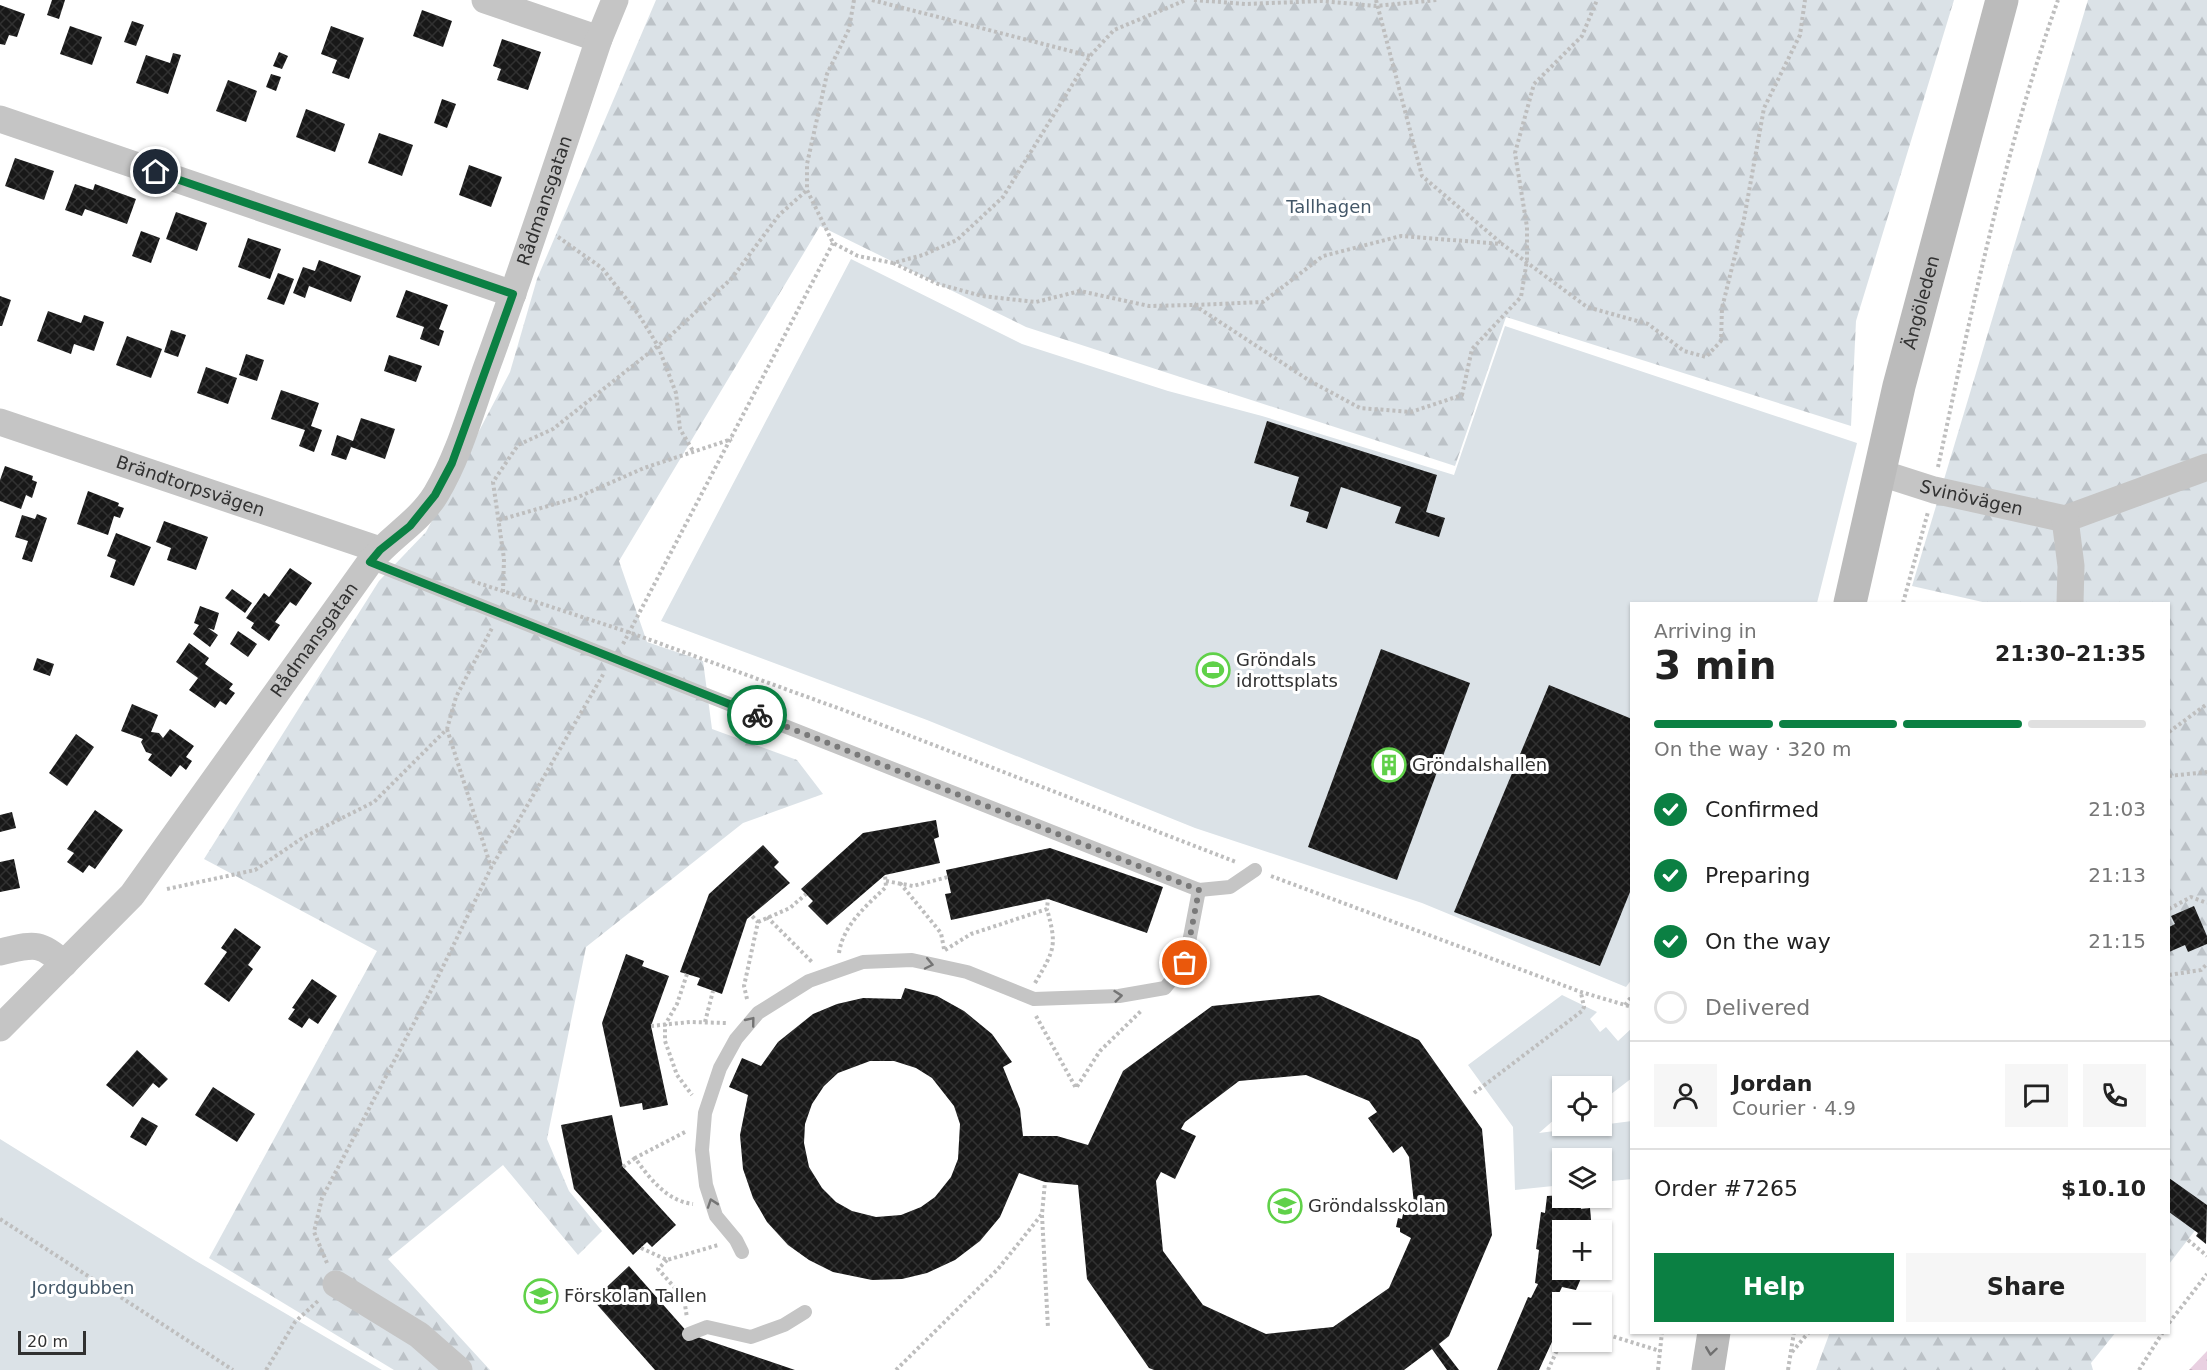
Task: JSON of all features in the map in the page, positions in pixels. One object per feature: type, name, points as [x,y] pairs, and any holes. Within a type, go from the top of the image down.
[{"type":"main road","name":"Ängöleden","points":[[1850,602],[1899,386],[2002,1]]},
{"type":"main road","points":[[1708,1370],[1713,1334]]},
{"type":"main road","points":[[1731,1370],[1736,1334]]},
{"type":"street","points":[[485,0],[599,39]]},
{"type":"street","name":"Rådmansgatan","points":[[0,1028],[132,895],[375,556],[410,526],[435,495],[452,463],[513,294],[599,39],[615,0]]},
{"type":"street","points":[[0,119],[513,294]]},
{"type":"street","name":"Brändtorpsvägen","points":[[0,422],[375,556]]},
{"type":"street","points":[[2070,602],[2071,567],[2065,519],[2207,467]]},
{"type":"street","name":"Svinövägen","points":[[1881,472],[1934,490],[2065,519]]},
{"type":"street","points":[[0,952],[37,944],[51,951],[64,964]]},
{"type":"street","points":[[336,1284],[419,1335],[459,1370]]},
{"type":"lane","points":[[375,556],[496,612],[1199,890],[1230,887],[1255,870]]},
{"type":"lane","points":[[739,1246],[716,1216],[706,1185],[702,1150],[705,1117],[720,1068],[748,1024],[758,1013],[809,981],[863,962],[912,960],[950,968],[967,972],[1034,999],[1119,996],[1165,988],[1185,963],[1199,890]]},
{"type":"lane","points":[[689,1334],[707,1327],[751,1337],[784,1325],[805,1312]]},
{"type":"path","points":[[854,0],[849,29],[827,74],[807,164],[807,190],[833,243],[858,256],[893,263],[938,284],[982,296],[1036,302],[1080,291],[1149,306],[1263,302],[1323,256],[1401,236],[1502,244]]},
{"type":"path","points":[[872,0],[1090,56]]},
{"type":"path","points":[[893,263],[923,255],[957,240],[1003,196],[1090,56],[1113,30],[1186,0]]},
{"type":"path","points":[[1194,0],[1246,4],[1322,0],[1376,6],[1437,0]]},
{"type":"path","points":[[1376,0],[1422,176],[1502,244],[1527,260],[1587,307],[1648,324],[1684,351],[1706,357],[1721,341],[1722,308],[1744,219],[1764,108],[1800,35],[1805,0]]},
{"type":"path","points":[[1194,305],[1310,381],[1360,408],[1411,412],[1462,395],[1472,349],[1521,297],[1527,260],[1527,227],[1515,153],[1534,84],[1582,36],[1598,0]]},
{"type":"path","points":[[1903,602],[1934,490],[1990,223],[2038,55],[2058,0]]},
{"type":"path","points":[[132,895],[255,870],[304,837],[374,802],[447,729],[456,698],[490,634],[503,591],[504,558],[493,482],[518,445],[553,429],[658,346],[732,278],[779,215],[807,190]]},
{"type":"path","points":[[537,224],[602,268],[639,315],[658,346],[676,393],[680,429],[693,451]]},
{"type":"path","points":[[266,1370],[296,1322],[336,1284],[314,1232],[322,1198],[434,985],[491,868],[613,659],[631,633],[833,243]]},
{"type":"path","points":[[499,520],[576,498],[644,468],[732,439]]},
{"type":"path","points":[[470,580],[631,633],[846,711],[1255,870],[1581,992],[1630,1007]]},
{"type":"path","points":[[2170,731],[2207,704]]},
{"type":"path","points":[[447,729],[491,868]]},
{"type":"path","points":[[2170,776],[2207,772]]},
{"type":"path","points":[[767,917],[831,973],[840,943],[861,910],[886,887],[885,875]]},
{"type":"path","points":[[886,881],[913,886],[948,877]]},
{"type":"path","points":[[900,884],[940,933],[950,968]]},
{"type":"path","points":[[651,1026],[723,1021],[748,1024],[744,986],[758,922],[789,908],[806,894]]},
{"type":"path","points":[[2170,908],[2191,897],[2207,903]]},
{"type":"path","points":[[945,950],[971,934],[1047,909],[1048,899]]},
{"type":"path","points":[[751,915],[758,922]]},
{"type":"path","points":[[2170,975],[2201,970],[2207,964]]},
{"type":"path","points":[[623,1167],[705,1117],[677,1075],[665,1041],[664,1025],[677,1004],[687,974]]},
{"type":"path","points":[[705,1022],[714,991]]},
{"type":"path","points":[[1474,1094],[1582,1011],[1584,1007],[1581,992]]},
{"type":"path","points":[[1625,1005],[1630,999]]},
{"type":"path","points":[[635,1158],[651,1180],[679,1202],[713,1206]]},
{"type":"path","points":[[1045,1182],[1042,1214],[1048,1328]]},
{"type":"path","points":[[896,1370],[998,1269],[1042,1214]]},
{"type":"path","points":[[0,1219],[233,1370]]},
{"type":"path","points":[[2188,1240],[2207,1256]]},
{"type":"path","points":[[640,1248],[666,1260],[739,1246]]},
{"type":"path","points":[[666,1260],[658,1269],[684,1298],[689,1334]]},
{"type":"path","points":[[2170,1322],[2207,1274]]},
{"type":"path","points":[[1658,1370],[1662,1334]]},
{"type":"path","points":[[1788,1370],[1794,1334]]},
{"type":"path","points":[[1791,1352],[1807,1334]]},
{"type":"path","points":[[2139,1370],[2162,1334]]},
{"type":"path","points":[[1612,1336],[1660,1350]]},
{"type":"path","points":[[1548,1370],[1556,1352]]},
{"type":"green space","name":"Tallhagen","points":[[656,0],[1954,0],[1856,321],[1851,426],[1506,317],[1455,466],[1026,327],[820,226],[619,561],[647,642],[703,661],[712,729],[797,760],[823,794],[743,823],[586,947],[547,1139],[569,1191],[602,1231],[578,1255],[503,1165],[388,1259],[490,1370],[394,1370],[209,1258],[377,951],[204,859],[379,581],[426,532],[510,372],[537,279]]},
{"type":"green space","points":[[2088,0],[2207,0],[2207,1215],[2170,1263],[2170,602],[1983,602],[1912,586]]},
{"type":"green space","name":"Gröndals idrottsplats","points":[[851,259],[1022,344],[1168,391],[1262,416],[1454,475],[1505,326],[1857,443],[1817,602],[1630,602],[1630,982],[1626,987],[1422,903],[1195,828],[927,720],[661,621]]},
{"type":"green space","points":[[1562,995],[1597,1012],[1590,1019],[1600,1032],[1606,1027],[1618,1041],[1630,1030],[1630,1080],[1612,1093],[1612,1076],[1552,1076],[1552,1122],[1539,1133],[1552,1131],[1552,1136],[1612,1136],[1612,1124],[1630,1121],[1630,1179],[1612,1181],[1612,1148],[1552,1148],[1552,1186],[1515,1190],[1513,1127],[1468,1065]]},
{"type":"green space","name":"Jordgubben","points":[[0,1139],[196,1261],[382,1370],[0,1370]]},
{"type":"green space","points":[[1829,1334],[2114,1334],[2091,1363],[2093,1370],[1816,1370]]},
{"type":"water","points":[[2207,1351],[2207,1370],[2189,1370]]},
{"type":"building","points":[[52,0],[65,0],[59,19],[47,15]]},
{"type":"building","points":[[0,5],[25,14],[17,37],[9,35],[5,45],[0,44]]},
{"type":"building","points":[[422,10],[452,21],[443,47],[413,36]]},
{"type":"building","points":[[132,21],[144,25],[136,46],[124,42]]},
{"type":"building","points":[[70,26],[102,37],[92,65],[60,54]]},
{"type":"building","points":[[331,26],[364,38],[349,79],[332,73],[337,60],[321,54]]},
{"type":"building","points":[[502,39],[541,52],[528,90],[497,80],[501,69],[493,66]]},
{"type":"building","points":[[279,52],[288,56],[282,69],[273,66]]},
{"type":"building","points":[[173,53],[181,55],[168,94],[136,83],[146,55],[170,63]]},
{"type":"building","points":[[271,74],[281,77],[276,91],[266,87]]},
{"type":"building","points":[[228,80],[257,91],[246,122],[216,111]]},
{"type":"building","points":[[442,99],[456,104],[447,128],[434,123]]},
{"type":"building","points":[[306,109],[345,124],[335,152],[296,137]]},
{"type":"building","points":[[379,133],[413,145],[402,176],[368,163]]},
{"type":"building","points":[[15,158],[54,171],[44,200],[5,186]]},
{"type":"building","points":[[469,165],[502,177],[491,207],[459,195]]},
{"type":"building","points":[[75,184],[93,190],[95,184],[136,199],[127,224],[85,209],[82,216],[65,210]]},
{"type":"building","points":[[176,212],[207,223],[197,251],[166,239]]},
{"type":"building","points":[[141,231],[160,238],[151,263],[132,256]]},
{"type":"building","points":[[248,238],[281,249],[270,279],[238,267]]},
{"type":"building","points":[[319,260],[361,276],[351,302],[309,286],[305,298],[293,293],[303,267],[315,271]]},
{"type":"building","points":[[278,273],[294,279],[284,305],[267,299]]},
{"type":"building","points":[[406,290],[448,305],[439,329],[444,331],[439,346],[420,339],[424,327],[396,317]]},
{"type":"building","points":[[0,296],[11,300],[2,326],[0,326]]},
{"type":"building","points":[[48,311],[81,323],[84,315],[104,322],[94,351],[74,344],[71,354],[37,341]]},
{"type":"building","points":[[171,330],[186,335],[178,357],[164,352]]},
{"type":"building","points":[[127,336],[162,349],[151,378],[116,365]]},
{"type":"building","points":[[246,354],[264,360],[257,381],[239,375]]},
{"type":"building","points":[[389,355],[422,366],[416,382],[384,371]]},
{"type":"building","points":[[206,367],[237,378],[228,404],[197,393]]},
{"type":"building","points":[[281,390],[319,403],[311,426],[322,430],[314,452],[299,446],[305,430],[271,419]]},
{"type":"building","points":[[361,418],[395,429],[385,459],[351,447],[346,460],[331,455],[337,435],[353,441]]},
{"type":"building","points":[[1267,421],[1437,475],[1426,512],[1445,518],[1439,537],[1395,523],[1401,507],[1341,487],[1327,529],[1306,522],[1309,512],[1290,506],[1299,477],[1254,463]]},
{"type":"building","points":[[5,466],[33,476],[32,480],[37,482],[32,498],[26,495],[21,509],[0,501],[0,480]]},
{"type":"building","points":[[88,491],[119,503],[118,506],[124,508],[120,518],[114,516],[108,535],[77,524]]},
{"type":"building","points":[[37,514],[47,518],[32,562],[22,559],[28,541],[15,537],[22,515],[35,519]]},
{"type":"building","points":[[164,521],[208,537],[196,570],[167,560],[171,548],[156,542]]},
{"type":"building","points":[[116,533],[151,547],[134,586],[110,577],[116,560],[107,556]]},
{"type":"building","points":[[290,568],[312,583],[296,606],[290,602],[275,622],[280,625],[269,641],[251,628],[254,623],[246,618],[264,593],[269,597]]},
{"type":"building","points":[[232,589],[252,603],[245,613],[225,598]]},
{"type":"building","points":[[200,606],[219,613],[214,630],[208,628],[218,635],[210,647],[193,634],[199,625],[194,623]]},
{"type":"building","points":[[238,631],[257,644],[248,657],[230,644]]},
{"type":"building","points":[[189,643],[209,658],[205,664],[233,684],[229,689],[235,693],[226,705],[220,701],[215,708],[189,690],[198,678],[176,662]]},
{"type":"building","name":"Gröndalshallen","points":[[1381,649],[1470,683],[1397,880],[1308,847]]},
{"type":"building","points":[[37,658],[54,664],[50,676],[33,670]]},
{"type":"building","points":[[1549,685],[1630,718],[1630,892],[1600,966],[1454,912]]},
{"type":"building","points":[[132,704],[158,715],[151,732],[159,733],[163,738],[170,729],[194,746],[186,757],[192,761],[186,770],[180,765],[171,777],[148,760],[152,754],[146,752],[141,742],[143,739],[121,731]]},
{"type":"building","points":[[76,734],[94,747],[67,786],[49,773]]},
{"type":"building","points":[[95,810],[123,830],[95,869],[89,865],[83,873],[67,862],[74,853],[67,849]]},
{"type":"building","points":[[12,812],[16,828],[0,832],[0,815]]},
{"type":"building","points":[[936,820],[939,837],[934,839],[940,863],[885,875],[827,925],[808,906],[813,901],[801,889],[863,833]]},
{"type":"building","points":[[763,845],[779,862],[774,867],[790,883],[747,919],[722,994],[697,985],[700,978],[680,972],[709,894]]},
{"type":"building","points":[[1050,848],[1163,887],[1147,933],[1048,899],[951,920],[945,894],[951,893],[946,870]]},
{"type":"building","points":[[14,859],[20,888],[0,892],[0,862]]},
{"type":"building","points":[[2194,906],[2207,936],[2207,944],[2188,952],[2185,945],[2170,952],[2170,926],[2175,924],[2171,916]]},
{"type":"building","points":[[235,928],[261,947],[248,965],[253,969],[229,1002],[204,984],[227,952],[221,948]]},
{"type":"building","points":[[626,954],[644,961],[642,966],[669,976],[651,1026],[668,1105],[643,1110],[642,1103],[620,1107],[602,1023]]},
{"type":"building","points":[[312,979],[337,996],[318,1024],[309,1018],[302,1028],[288,1019],[295,1009],[292,1008]]},
{"type":"building","points":[[905,988],[937,996],[964,1011],[992,1034],[1012,1062],[1003,1067],[1020,1109],[1023,1136],[1057,1136],[1088,1145],[1123,1071],[1212,1006],[1319,995],[1419,1040],[1482,1129],[1492,1235],[1449,1336],[1439,1344],[1459,1370],[1447,1370],[1432,1349],[1404,1370],[1154,1370],[1149,1368],[1087,1279],[1078,1185],[1045,1182],[1019,1173],[1000,1217],[980,1241],[955,1260],[927,1273],[902,1279],[872,1280],[833,1272],[809,1260],[788,1245],[767,1222],[753,1198],[743,1169],[740,1135],[748,1095],[729,1087],[742,1058],[761,1066],[778,1042],[813,1014],[837,1004],[863,998],[901,999]],"holes":[[[870,1061],[894,1061],[916,1068],[932,1078],[954,1106],[960,1124],[958,1159],[951,1177],[935,1197],[921,1207],[901,1215],[876,1217],[852,1211],[836,1202],[822,1188],[809,1167],[804,1143],[805,1124],[812,1104],[824,1086],[838,1073]],[[1306,1075],[1369,1101],[1377,1112],[1368,1118],[1393,1153],[1402,1146],[1409,1157],[1415,1213],[1403,1214],[1402,1219],[1398,1218],[1396,1227],[1411,1238],[1389,1288],[1333,1327],[1266,1334],[1203,1305],[1163,1251],[1156,1181],[1161,1172],[1175,1179],[1196,1136],[1181,1129],[1185,1122],[1239,1081]]]},
{"type":"building","points":[[137,1050],[168,1079],[159,1088],[153,1083],[133,1107],[106,1085]]},
{"type":"building","points":[[213,1087],[255,1114],[237,1142],[195,1115]]},
{"type":"building","points":[[612,1115],[623,1167],[676,1225],[652,1247],[647,1242],[633,1255],[574,1189],[561,1125]]},
{"type":"building","points":[[142,1117],[158,1126],[146,1146],[130,1137]]},
{"type":"building","points":[[2170,1179],[2207,1205],[2206,1244],[2196,1236],[2198,1233],[2170,1213]]},
{"type":"building","points":[[1547,1196],[1552,1196],[1552,1208],[1590,1208],[1591,1220],[1552,1220],[1552,1280],[1580,1280],[1576,1290],[1562,1287],[1560,1292],[1552,1292],[1552,1342],[1539,1370],[1497,1370],[1528,1297],[1531,1298],[1538,1284],[1535,1283],[1539,1250],[1536,1249],[1541,1212],[1545,1213]]},
{"type":"building","points":[[629,1266],[689,1334],[795,1370],[655,1370],[593,1300]]},
{"type":"way so far","points":[[757,715],[1199,890],[1185,963]]},
{"type":"place","name":"Gröndals idrottsplats","points":[[1213,670]]},
{"type":"place","name":"Gröndalshallen","points":[[1389,765]]},
{"type":"place","name":"Gröndalsskolan","points":[[1285,1206]]},
{"type":"place","name":"Förskolan Tallen","points":[[541,1296]]},
{"type":"route","points":[[156,172],[513,294],[452,463],[435,495],[410,526],[380,550],[370,562],[757,715]]}]
